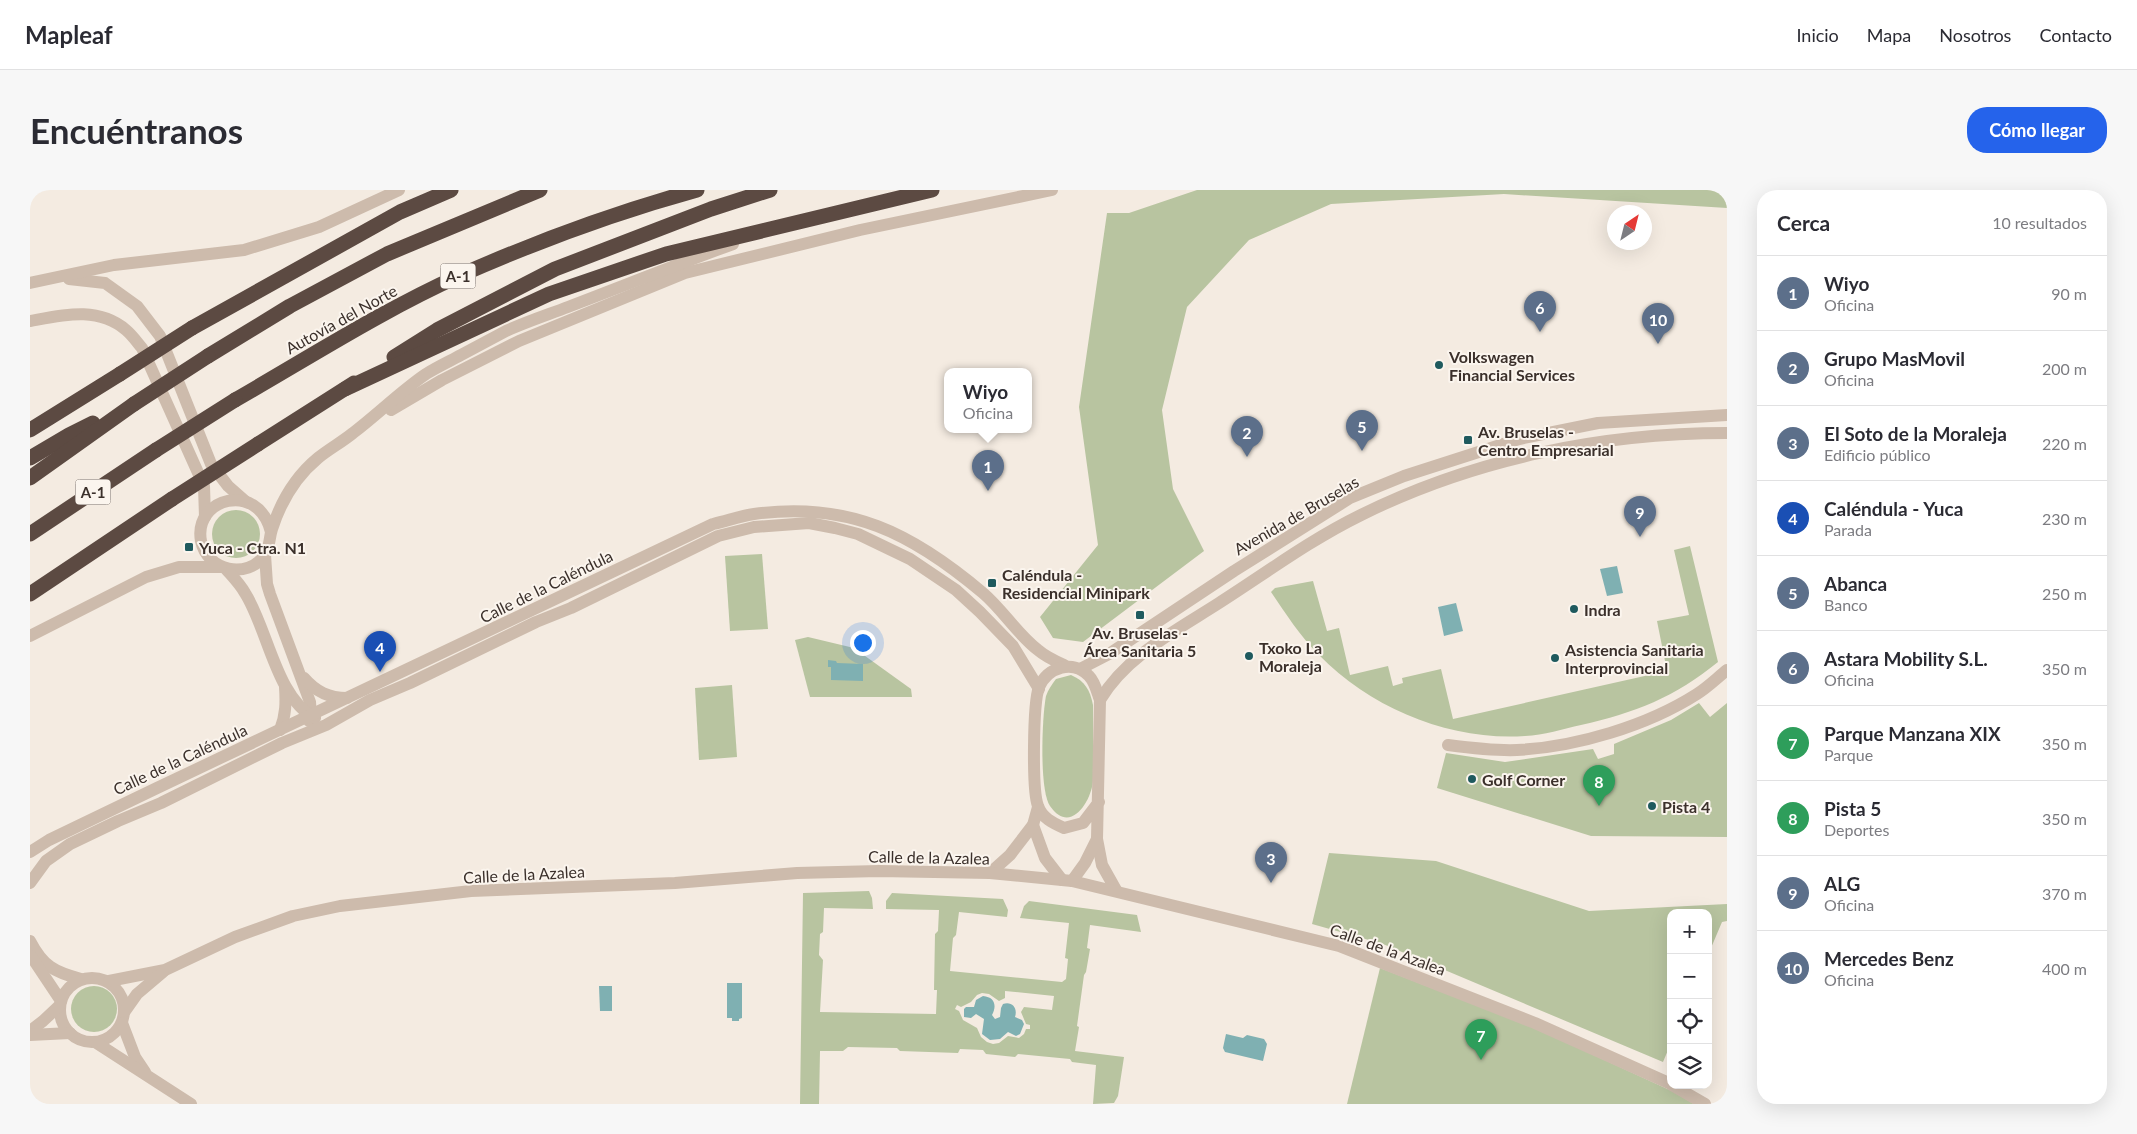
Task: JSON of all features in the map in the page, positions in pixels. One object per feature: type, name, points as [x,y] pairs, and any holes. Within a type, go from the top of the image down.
[{"type":"highway","points":[[30,430],[192,328],[400,212],[451,190]]},
{"type":"highway","points":[[30,478],[129,406],[290,306],[386,254],[540,190]]},
{"type":"highway","name":"Autovía del Norte","points":[[30,534],[156,450],[236,400],[379,316],[461,275],[546,240],[647,204],[697,190]]},
{"type":"highway","points":[[30,594],[172,498],[437,330],[555,269],[711,209],[770,190]]},
{"type":"highway","points":[[345,389],[550,294],[666,254],[932,190]]},
{"type":"highway","points":[[30,458],[69,435],[129,406]]},
{"type":"street","points":[[30,283],[59,278],[114,264],[244,250],[319,227],[399,190]]},
{"type":"street","points":[[30,636],[146,577],[179,567],[237,570],[248,568],[258,563],[265,555],[270,544],[271,532],[283,501],[295,482],[318,458],[353,434],[442,380],[519,341],[685,273],[860,230],[1052,190]]},
{"type":"street","points":[[353,434],[427,374],[507,331],[769,230]]},
{"type":"street","points":[[59,278],[105,283],[137,306],[160,336],[210,464],[228,486],[245,501]]},
{"type":"street","points":[[30,321],[75,313],[105,317],[126,330],[142,348],[204,486],[205,517],[202,525],[201,542],[208,556],[223,568],[246,594],[284,682],[300,708],[311,716]]},
{"type":"street","name":"Avenida de Bruselas","points":[[1080,669],[1109,654],[1234,570],[1350,498],[1404,476],[1519,439],[1598,423],[1727,416]]},
{"type":"street","name":"Avenida de Bruselas","points":[[1100,700],[1121,671],[1159,642],[1290,555],[1360,516],[1413,491],[1454,476],[1523,456],[1601,441],[1685,433],[1727,433]]},
{"type":"street","points":[[205,517],[218,504],[236,500],[245,501],[255,505],[263,512],[271,532]]},
{"type":"street","name":"Calle de la Caléndula","points":[[30,883],[46,861],[70,844],[168,800],[282,743],[326,725],[353,703],[713,524],[754,514],[809,511],[857,518],[892,530],[918,544],[983,593],[1037,650],[1064,665],[1080,669]]},
{"type":"street","name":"Calle de la Caléndula","points":[[30,852],[49,840],[311,716],[353,703],[571,608],[718,536],[754,527],[809,523],[835,528],[867,538],[910,559],[956,590],[980,612],[1013,646],[1039,688]]},
{"type":"street","points":[[265,555],[267,584],[270,594],[302,676],[310,702],[311,716],[304,727],[282,743]]},
{"type":"street","points":[[1064,665],[1052,671],[1039,688],[1036,705],[1035,790],[1038,807],[1044,817],[1064,828],[1083,823],[1098,802]]},
{"type":"street","points":[[1080,669],[1089,676],[1096,686],[1100,700],[1097,839],[1102,865],[1116,890]]},
{"type":"street","points":[[1448,746],[1517,750],[1558,745],[1622,729],[1664,713],[1698,694],[1727,670]]},
{"type":"street","points":[[302,676],[310,685],[325,694],[353,703]]},
{"type":"street","points":[[280,730],[284,719],[286,702],[284,682]]},
{"type":"street","points":[[990,873],[1010,855],[1033,825],[1038,807]]},
{"type":"street","points":[[1033,825],[1045,858],[1067,881],[1097,839]]},
{"type":"street","name":"Calle de la Azalea","points":[[109,981],[164,970],[235,937],[292,916],[360,904],[471,891],[675,883],[797,874],[879,871],[990,873],[1067,881],[1116,890],[1339,946],[1535,1023],[1667,1083]]},
{"type":"street","points":[[30,941],[38,956],[57,972],[81,979],[99,978],[109,981],[118,990],[123,998],[124,1017],[134,1057],[155,1083]]},
{"type":"street","points":[[30,954],[60,1003],[60,1015],[63,1024],[70,1033],[86,1042],[95,1042],[112,1036],[124,1017]]},
{"type":"street","name":"Calle de la Azalea","points":[[124,1017],[137,994],[164,970]]},
{"type":"street","points":[[30,1031],[43,1021],[60,1003],[72,984],[81,979]]},
{"type":"street","points":[[30,1035],[70,1033]]},
{"type":"street","points":[[95,1042],[155,1083],[191,1104]]},
{"type":"street","name":"Calle de la Azalea","points":[[1679,1089],[1705,1104]]},
{"type":"green space","points":[[1197,190],[1727,190],[1727,208],[1504,194],[1331,204],[1249,240],[1187,307],[1162,410],[1173,489],[1204,551],[1083,642],[1053,638],[1040,617],[1098,545],[1079,407],[1107,213],[1129,213]]},
{"type":"green space","points":[[231,510],[241,510],[253,517],[260,529],[260,539],[253,551],[241,558],[231,558],[223,554],[216,547],[212,539],[212,529],[216,521],[223,514]]},
{"type":"green space","points":[[1690,546],[1718,662],[1686,685],[1637,709],[1553,732],[1525,736],[1469,733],[1441,727],[1414,718],[1388,706],[1340,674],[1319,655],[1299,633],[1271,592],[1275,588],[1313,581],[1327,631],[1339,628],[1350,675],[1388,666],[1393,686],[1403,683],[1402,678],[1441,669],[1453,719],[1667,671],[1657,621],[1689,615],[1674,550]]},
{"type":"green space","points":[[762,554],[768,629],[730,631],[725,556]]},
{"type":"green space","points":[[808,637],[854,648],[911,689],[912,697],[810,697],[795,640]]},
{"type":"green space","points":[[1071,675],[1080,680],[1086,687],[1093,705],[1093,781],[1084,806],[1072,816],[1065,817],[1058,814],[1050,806],[1047,797],[1044,785],[1043,735],[1046,696],[1056,679]]},
{"type":"green space","points":[[732,685],[737,757],[699,760],[695,688]]},
{"type":"green space","points":[[1699,703],[1710,717],[1727,703],[1727,837],[1591,836],[1437,788],[1446,753],[1505,762],[1593,749],[1598,759],[1614,754],[1614,744],[1671,720]]},
{"type":"green space","points":[[1329,853],[1436,861],[1589,911],[1727,904],[1727,921],[1722,922],[1712,946],[1712,909],[1667,909],[1667,1052],[1663,1062],[1383,944],[1312,924]]},
{"type":"green space","points":[[869,891],[872,898],[873,909],[824,908],[823,932],[820,934],[819,955],[823,960],[820,1012],[936,1014],[937,990],[934,990],[935,934],[938,931],[939,910],[886,909],[886,901],[892,893],[1003,899],[1008,910],[1007,917],[959,912],[956,935],[953,938],[950,971],[1062,982],[1066,979],[1068,959],[1065,958],[1069,923],[1020,918],[1024,906],[1029,901],[1137,915],[1141,932],[1090,925],[1087,948],[1090,949],[1084,975],[1077,1026],[1079,1027],[1075,1051],[1124,1057],[1118,1096],[1114,1103],[1093,1104],[1096,1065],[1072,1062],[1070,1059],[1018,1054],[1015,1057],[986,1054],[983,1050],[960,1049],[958,1053],[900,1051],[897,1048],[848,1047],[843,1051],[820,1051],[819,1104],[800,1104],[803,893]],"holes":[[[1005,991],[1054,996],[1052,1010],[1024,1007],[1021,1012],[1026,1024],[1030,1025],[1030,1029],[1026,1029],[1019,1038],[1008,1036],[999,1043],[993,1044],[981,1037],[977,1028],[963,1020],[959,1011],[955,1009],[957,1005],[961,1007],[982,993],[989,994],[999,1001],[1005,998]]]},
{"type":"green space","points":[[1380,968],[1535,1028],[1674,1092],[1694,1104],[1347,1104]]},
{"type":"green space","points":[[99,986],[111,992],[116,1000],[116,1018],[111,1026],[103,1031],[89,1032],[77,1026],[72,1018],[71,1004],[77,992],[85,987]]},
{"type":"water","points":[[1617,566],[1623,593],[1607,596],[1600,569]]},
{"type":"water","points":[[1456,603],[1463,631],[1444,636],[1438,607]]},
{"type":"water","points":[[828,660],[836,661],[837,663],[863,664],[863,681],[831,680],[831,667],[828,667]]},
{"type":"water","points":[[727,983],[742,983],[742,1018],[739,1021],[732,1021],[732,1018],[727,1018]]},
{"type":"water","points":[[599,986],[612,986],[612,1011],[600,1011]]},
{"type":"water","points":[[983,996],[990,998],[994,1002],[992,1015],[995,1019],[1000,1017],[1003,1004],[1012,1004],[1014,1006],[1016,1011],[1015,1017],[1022,1020],[1024,1024],[1020,1034],[1016,1036],[1008,1032],[1000,1039],[990,1040],[982,1034],[984,1019],[976,1014],[971,1018],[964,1017],[964,1009],[966,1007],[974,1007],[976,1000]]},
{"type":"water","points":[[1226,1034],[1243,1038],[1247,1035],[1264,1039],[1267,1044],[1263,1061],[1225,1052],[1223,1048]]},
{"type":"place","name":"Astara Mobility S.L.","points":[[1540,332]]},
{"type":"place","name":"Mercedes Benz","points":[[1658,344]]},
{"type":"place","name":"Volkswagen Financial Services","points":[[1439,365]]},
{"type":"place","name":"Av. Bruselas - Centro Empresarial","points":[[1468,440]]},
{"type":"place","name":"Abanca","points":[[1362,451]]},
{"type":"place","name":"Grupo MasMovil","points":[[1247,457]]},
{"type":"place","name":"Wiyo","points":[[988,491]]},
{"type":"place","name":"ALG","points":[[1640,537]]},
{"type":"place","name":"Yuca - Ctra. N1","points":[[189,547]]},
{"type":"place","name":"Caléndula - Residencial Minipark","points":[[992,583]]},
{"type":"place","name":"Indra","points":[[1574,609]]},
{"type":"place","name":"Av. Bruselas - Área Sanitaria 5","points":[[1140,615]]},
{"type":"place","name":"Txoko La Moraleja","points":[[1249,656]]},
{"type":"place","name":"Asistencia Sanitaria Interprovincial","points":[[1555,658]]},
{"type":"place","name":"Caléndula - Yuca","points":[[380,672]]},
{"type":"place","name":"Golf Corner","points":[[1472,779]]},
{"type":"place","name":"Pista 5","points":[[1599,806]]},
{"type":"place","name":"Pista 4","points":[[1652,806]]},
{"type":"place","name":"El Soto de la Moraleja","points":[[1271,883]]},
{"type":"place","name":"Parque Manzana XIX","points":[[1481,1060]]}]
